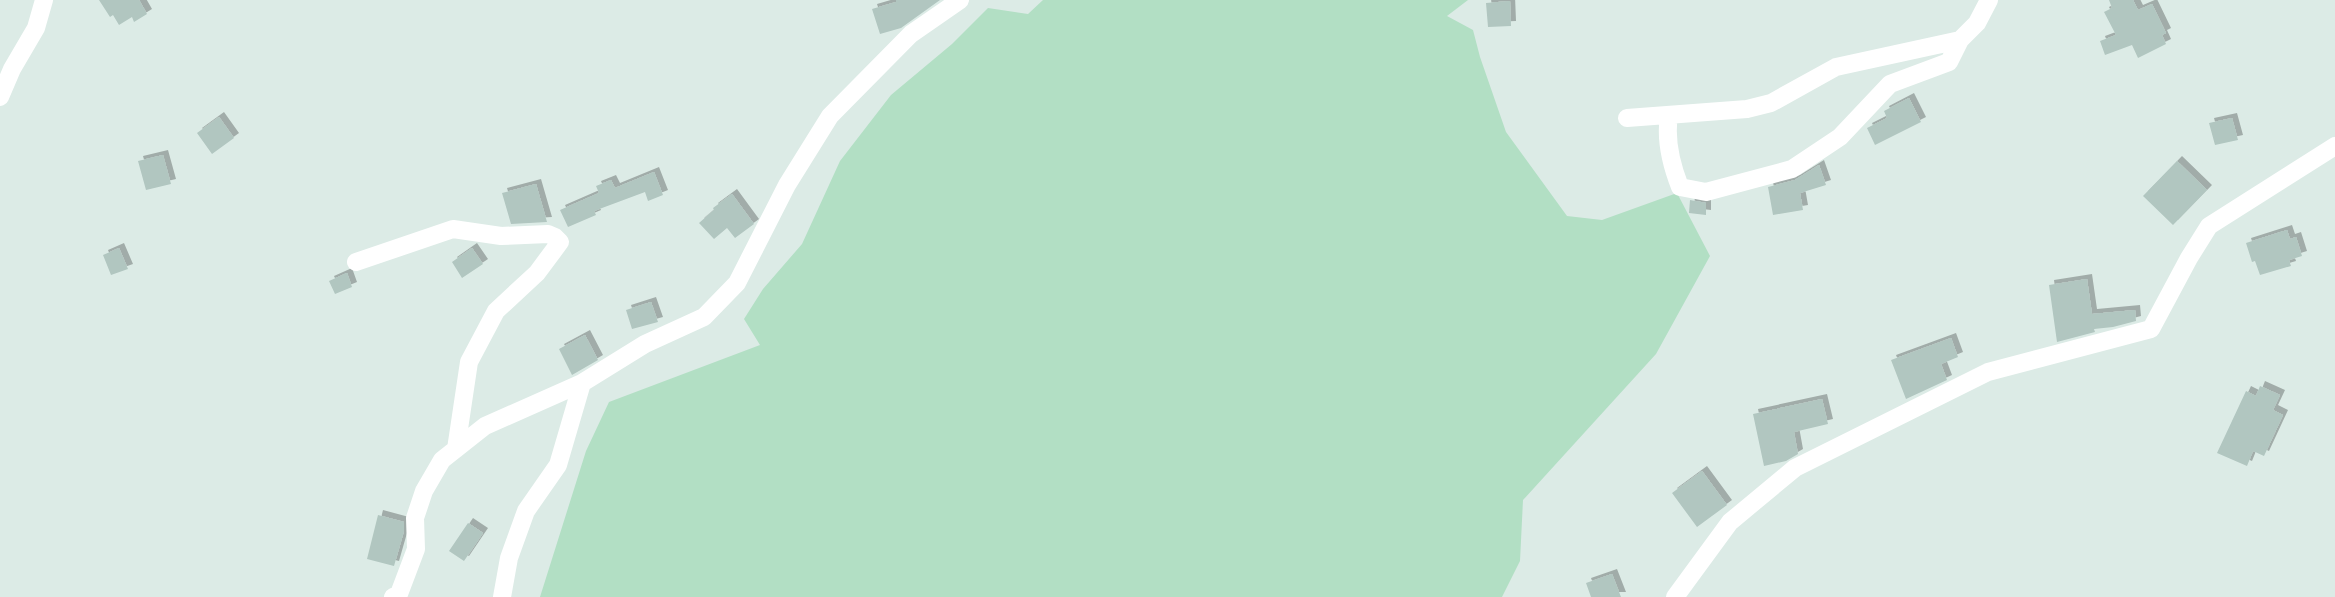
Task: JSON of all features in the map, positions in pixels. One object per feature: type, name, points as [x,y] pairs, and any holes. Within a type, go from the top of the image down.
[{"type":"street","points":[[0,97],[12,69],[36,28],[44,0]]},
{"type":"street","points":[[393,597],[399,594],[416,549],[416,518],[424,491],[442,460],[485,426],[582,383],[645,344],[704,317],[737,283],[787,185],[830,116],[911,34],[960,0]]},
{"type":"street","points":[[1669,116],[1666,132],[1673,171],[1680,187],[1706,192],[1792,169],[1840,137],[1890,84],[1949,62],[1960,40],[1977,23],[1989,0]]},
{"type":"street","points":[[1627,118],[1747,110],[1771,104],[1836,67],[1960,40]]},
{"type":"street","points":[[1675,597],[1730,522],[1795,468],[1988,372],[2151,329],[2188,258],[2209,226],[2335,146]]},
{"type":"street","points":[[356,262],[453,229],[501,236],[548,234],[560,243],[537,273],[496,311],[469,362],[456,449]]},
{"type":"street","points":[[502,597],[509,558],[526,511],[558,465],[582,383]]},
{"type":"green space","points":[[1043,0],[1468,0],[1447,16],[1473,30],[1506,132],[1567,216],[1602,220],[1677,193],[1710,256],[1656,354],[1523,500],[1520,561],[1502,597],[540,597],[586,451],[609,402],[760,345],[744,319],[763,289],[802,244],[840,161],[891,95],[952,44],[988,8],[1028,14]]},
{"type":"building","points":[[99,0],[139,0],[147,14],[134,22],[132,17],[119,25],[113,15],[110,17]]},
{"type":"building","points":[[896,0],[940,0],[901,28],[880,34],[872,9],[896,2]]},
{"type":"building","points":[[2109,0],[2133,0],[2138,10],[2152,4],[2166,33],[2162,35],[2166,44],[2138,58],[2132,45],[2105,55],[2100,41],[2116,35],[2104,12],[2112,8]]},
{"type":"building","points":[[1510,1],[1511,26],[1488,27],[1486,3]]},
{"type":"building","points":[[1909,98],[1921,122],[1875,145],[1867,128],[1887,118],[1884,111]]},
{"type":"building","points":[[219,117],[234,138],[212,154],[197,133]]},
{"type":"building","points":[[2232,118],[2238,140],[2215,145],[2209,123]]},
{"type":"building","points":[[163,155],[171,184],[146,190],[138,161]]},
{"type":"building","points":[[2177,161],[2207,190],[2173,225],[2143,196]]},
{"type":"building","points":[[1819,165],[1826,185],[1800,193],[1803,210],[1773,215],[1768,187],[1795,180]]},
{"type":"building","points":[[654,172],[663,195],[648,201],[645,192],[594,211],[596,215],[568,227],[560,210],[599,193],[596,186],[611,180],[615,188]]},
{"type":"building","points":[[536,184],[547,222],[511,224],[502,193]]},
{"type":"building","points":[[732,194],[754,224],[735,238],[727,228],[714,239],[699,223],[714,210],[713,208]]},
{"type":"building","points":[[1690,200],[1706,203],[1706,215],[1689,213]]},
{"type":"building","points":[[2287,230],[2290,239],[2296,237],[2302,256],[2289,260],[2291,266],[2260,275],[2255,261],[2252,262],[2246,243]]},
{"type":"building","points":[[119,248],[128,269],[111,275],[103,255]]},
{"type":"building","points":[[472,248],[483,264],[462,278],[452,262]]},
{"type":"building","points":[[347,273],[352,287],[335,294],[329,281]]},
{"type":"building","points":[[2087,279],[2092,314],[2135,310],[2136,321],[2094,329],[2095,332],[2057,342],[2049,285]]},
{"type":"building","points":[[651,302],[658,322],[632,329],[626,310]]},
{"type":"building","points":[[585,335],[598,360],[572,375],[559,349]]},
{"type":"building","points":[[1951,338],[1958,357],[1941,364],[1947,380],[1906,399],[1891,360]]},
{"type":"building","points":[[2260,386],[2280,395],[2273,410],[2283,415],[2264,456],[2253,451],[2247,466],[2217,453],[2246,391],[2256,396]]},
{"type":"building","points":[[1822,399],[1828,424],[1794,432],[1798,454],[1786,461],[1764,466],[1753,414]]},
{"type":"building","points":[[1702,471],[1727,505],[1697,527],[1672,493]]},
{"type":"building","points":[[378,515],[404,522],[404,531],[394,566],[367,559]]},
{"type":"building","points":[[468,523],[483,533],[464,561],[449,551]]},
{"type":"building","points":[[1612,574],[1621,597],[1591,597],[1586,583]]}]
